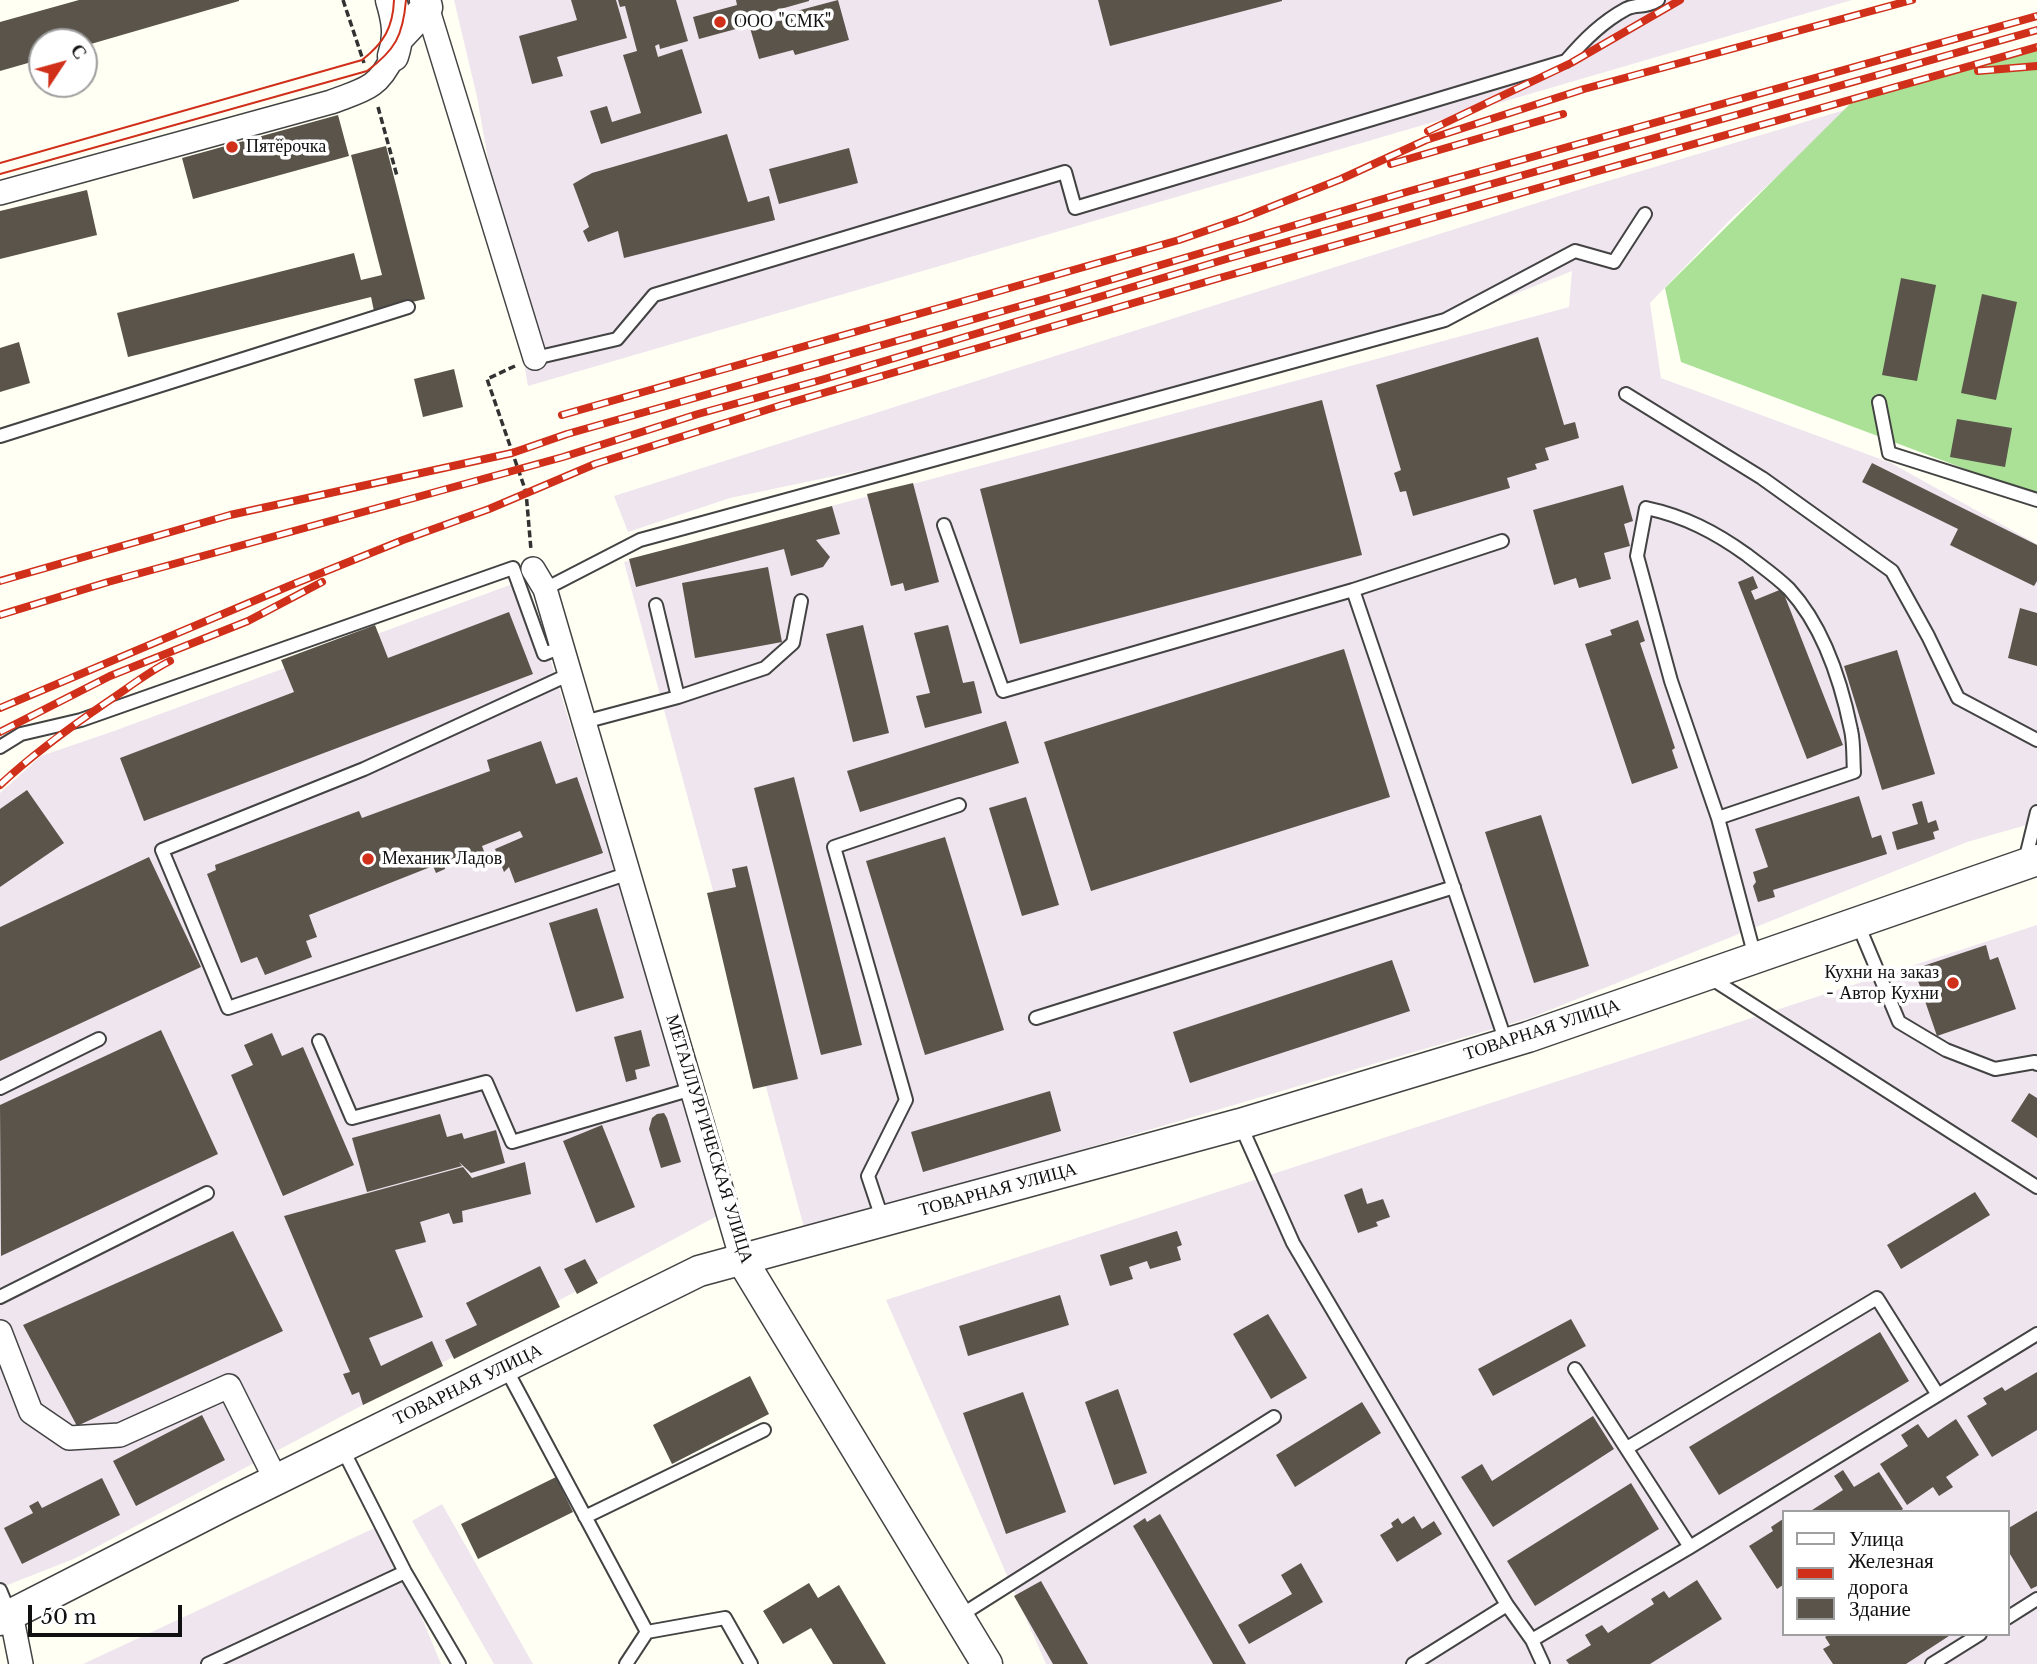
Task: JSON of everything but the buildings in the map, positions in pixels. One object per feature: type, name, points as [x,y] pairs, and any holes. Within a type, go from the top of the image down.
[{"type":"street","points":[[391,0],[396,18],[395,47]]},
{"type":"street","points":[[0,193],[331,102],[372,87],[384,73],[395,47],[426,3]]},
{"type":"street","points":[[426,3],[535,358]]},
{"type":"street","name":"МЕТАЛЛУРГИЧЕСКАЯ УЛИЦА","points":[[533,569],[545,589],[742,1260],[987,1664]]},
{"type":"street","name":"ТОВАРНАЯ УЛИЦА","points":[[4,1608],[342,1448],[699,1271],[1240,1124],[1506,1043],[2031,862]]},
{"type":"street","points":[[0,1332],[30,1412],[69,1438],[120,1435],[229,1387],[276,1480]]},
{"type":"street","points":[[4,1608],[21,1664]]},
{"type":"lane","points":[[535,358],[617,339],[654,295],[1065,172],[1075,208],[1566,61],[1591,33],[1629,7],[1649,6],[1658,0]]},
{"type":"lane","points":[[545,589],[640,540],[1445,320],[1575,251],[1614,262],[1645,214]]},
{"type":"lane","points":[[0,436],[408,307]]},
{"type":"lane","points":[[1626,394],[1762,478],[1892,571],[1958,698],[2037,740]]},
{"type":"lane","points":[[1879,402],[1889,453],[2037,500]]},
{"type":"lane","points":[[1718,818],[1854,772],[1852,731],[1838,680],[1822,639],[1802,604],[1787,587],[1728,541],[1675,514],[1646,508],[1637,556],[1671,681],[1718,818],[1755,958]]},
{"type":"lane","points":[[944,525],[1003,691],[1353,590],[1502,541]]},
{"type":"lane","points":[[0,747],[21,734],[81,720],[513,568],[544,654],[562,647]]},
{"type":"lane","points":[[1353,590],[1506,1043]]},
{"type":"lane","points":[[584,722],[678,697],[765,668],[793,643],[801,601]]},
{"type":"lane","points":[[656,605],[678,697]]},
{"type":"lane","points":[[570,674],[364,769],[162,850],[228,1009],[629,873]]},
{"type":"lane","points":[[883,1222],[868,1176],[906,1100],[834,847],[959,805]]},
{"type":"lane","points":[[2031,862],[2037,811]]},
{"type":"lane","points":[[1036,1018],[1454,887]]},
{"type":"lane","points":[[1857,922],[1899,1022],[1947,1050],[1995,1069],[2035,1062],[2037,1064]]},
{"type":"lane","points":[[1706,975],[2037,1187]]},
{"type":"lane","points":[[0,1088],[99,1039]]},
{"type":"lane","points":[[318,1041],[352,1118],[486,1082],[512,1142],[692,1088]]},
{"type":"lane","points":[[1240,1124],[1293,1243],[1507,1605],[1532,1640],[1542,1664]]},
{"type":"lane","points":[[0,1297],[207,1194]]},
{"type":"lane","points":[[1627,1448],[1877,1298],[1938,1395]]},
{"type":"lane","points":[[1532,1640],[1690,1547],[2037,1334]]},
{"type":"lane","points":[[504,1367],[647,1632]]},
{"type":"lane","points":[[1575,1369],[1690,1547]]},
{"type":"lane","points":[[958,1617],[1274,1417]]},
{"type":"lane","points":[[585,1517],[764,1430]]},
{"type":"lane","points":[[342,1448],[405,1572],[459,1664]]},
{"type":"lane","points":[[208,1664],[405,1572]]},
{"type":"lane","points":[[2009,1617],[2037,1599]]},
{"type":"lane","points":[[1413,1664],[1507,1605]]},
{"type":"lane","points":[[626,1664],[647,1632],[725,1618],[751,1664]]},
{"type":"lane","points":[[1932,1664],[1977,1636]]},
{"type":"path","points":[[533,569],[526,492],[486,379],[535,358]]},
{"type":"shaded area","points":[[454,0],[1852,0],[528,386],[477,97]]},
{"type":"shaded area","points":[[1851,108],[1730,220],[1650,303],[1661,378],[1891,463],[2037,544],[2037,822],[1967,842],[1530,1018],[805,1231],[624,562],[1569,307],[1572,271],[1473,311],[1106,419],[730,498],[628,532],[614,496],[1581,189]]},
{"type":"shaded area","points":[[526,579],[719,1215],[76,1558],[0,1588],[0,793],[41,756]]},
{"type":"shaded area","points":[[2037,925],[2037,1664],[1046,1664],[886,1300]]},
{"type":"shaded area","points":[[442,1504],[533,1664],[494,1664],[412,1521]]},
{"type":"shaded area","points":[[383,1524],[441,1664],[83,1664]]},
{"type":"green space","points":[[2037,47],[2037,496],[1681,362],[1665,288],[1855,99]]},
{"type":"tram line","points":[[0,163],[362,60],[386,34],[392,18],[394,0]]},
{"type":"tram line","points":[[0,174],[367,71],[396,41],[403,23],[406,0]]},
{"type":"railway","points":[[1428,131],[1571,63],[1680,0]]},
{"type":"railway","points":[[562,415],[1179,240],[1341,179],[1426,140],[1584,89],[1912,0]]},
{"type":"railway","points":[[0,581],[230,515],[512,453],[567,434],[1063,294],[1410,191],[2037,16]]},
{"type":"railway","points":[[0,615],[108,582],[563,457],[698,414],[1233,257],[2037,30]]},
{"type":"railway","points":[[0,708],[289,586],[489,509],[595,464],[782,405],[1223,277],[2037,47]]},
{"type":"railway","points":[[1978,71],[2037,66]]},
{"type":"railway","points":[[1391,164],[1563,114]]},
{"type":"railway","points":[[0,732],[110,676],[248,621],[322,582]]},
{"type":"railway","points":[[0,785],[65,732],[170,661]]},
{"type":"place","name":"ООО \"СМК\"","points":[[720,22]]},
{"type":"place","name":"Пятёрочка","points":[[232,147]]},
{"type":"place","name":"Механик Ладов","points":[[368,859]]},
{"type":"place","name":"Кухни на заказ - Автор Кухни","points":[[1953,983]]}]
